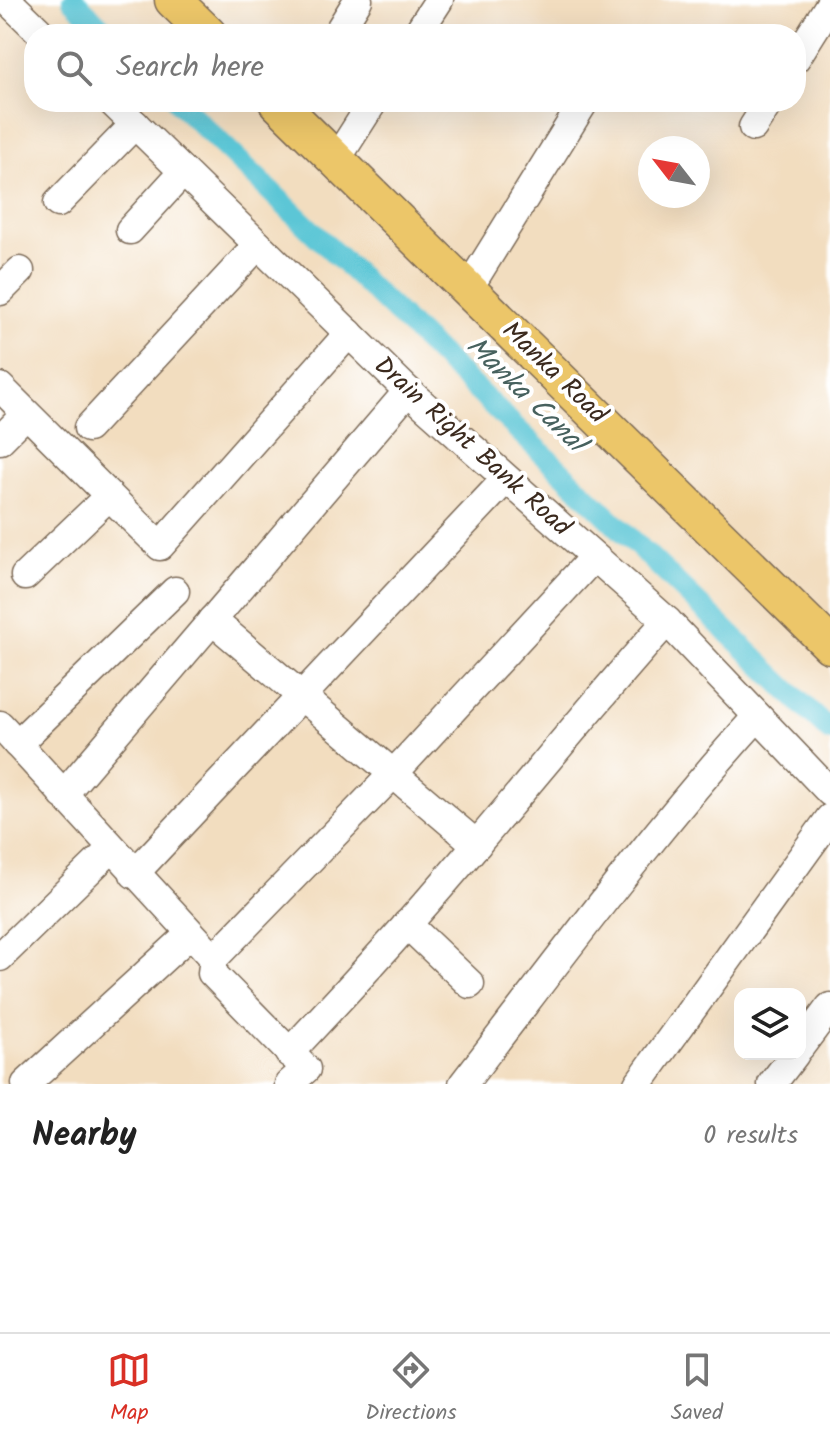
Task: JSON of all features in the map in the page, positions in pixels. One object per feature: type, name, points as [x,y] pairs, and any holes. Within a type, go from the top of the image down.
[{"type":"main road","name":"Manka Road","points":[[292,112],[336,160],[830,645]]},
{"type":"street","points":[[7,0],[32,24]]},
{"type":"street","points":[[343,24],[358,0]]},
{"type":"street","points":[[423,24],[439,0]]},
{"type":"street","points":[[806,42],[830,4]]},
{"type":"street","name":"Drain Right Bank Road","points":[[122,112],[408,391],[667,621],[756,718],[830,792]]},
{"type":"street","points":[[336,160],[367,112]]},
{"type":"street","points":[[468,289],[578,112]]},
{"type":"street","points":[[753,127],[763,112]]},
{"type":"street","points":[[58,203],[135,124]]},
{"type":"street","points":[[130,230],[183,172]]},
{"type":"street","points":[[88,428],[258,245]]},
{"type":"street","points":[[0,387],[160,546],[349,333]]},
{"type":"street","points":[[63,795],[408,391]]},
{"type":"street","points":[[0,440],[26,414]]},
{"type":"street","points":[[134,874],[506,479]]},
{"type":"street","points":[[25,576],[109,496]]},
{"type":"street","points":[[289,1084],[306,1069],[212,973],[214,958],[394,773],[593,558]]},
{"type":"street","points":[[175,591],[8,735],[214,958]]},
{"type":"street","points":[[212,620],[477,845]]},
{"type":"street","points":[[289,1053],[477,845],[594,701],[667,621]]},
{"type":"street","points":[[463,1084],[591,914],[756,718]]},
{"type":"street","points":[[638,1084],[830,818]]},
{"type":"street","points":[[0,957],[111,849]]},
{"type":"street","points":[[407,924],[470,984]]},
{"type":"street","points":[[26,1084],[190,934]]},
{"type":"street","points":[[806,1039],[830,1007]]},
{"type":"street","points":[[772,1084],[790,1060]]},
{"type":"waterway","name":"Manka Canal","points":[[73,0],[98,24]]},
{"type":"waterway","name":"Manka Canal","points":[[188,112],[830,731]]}]
